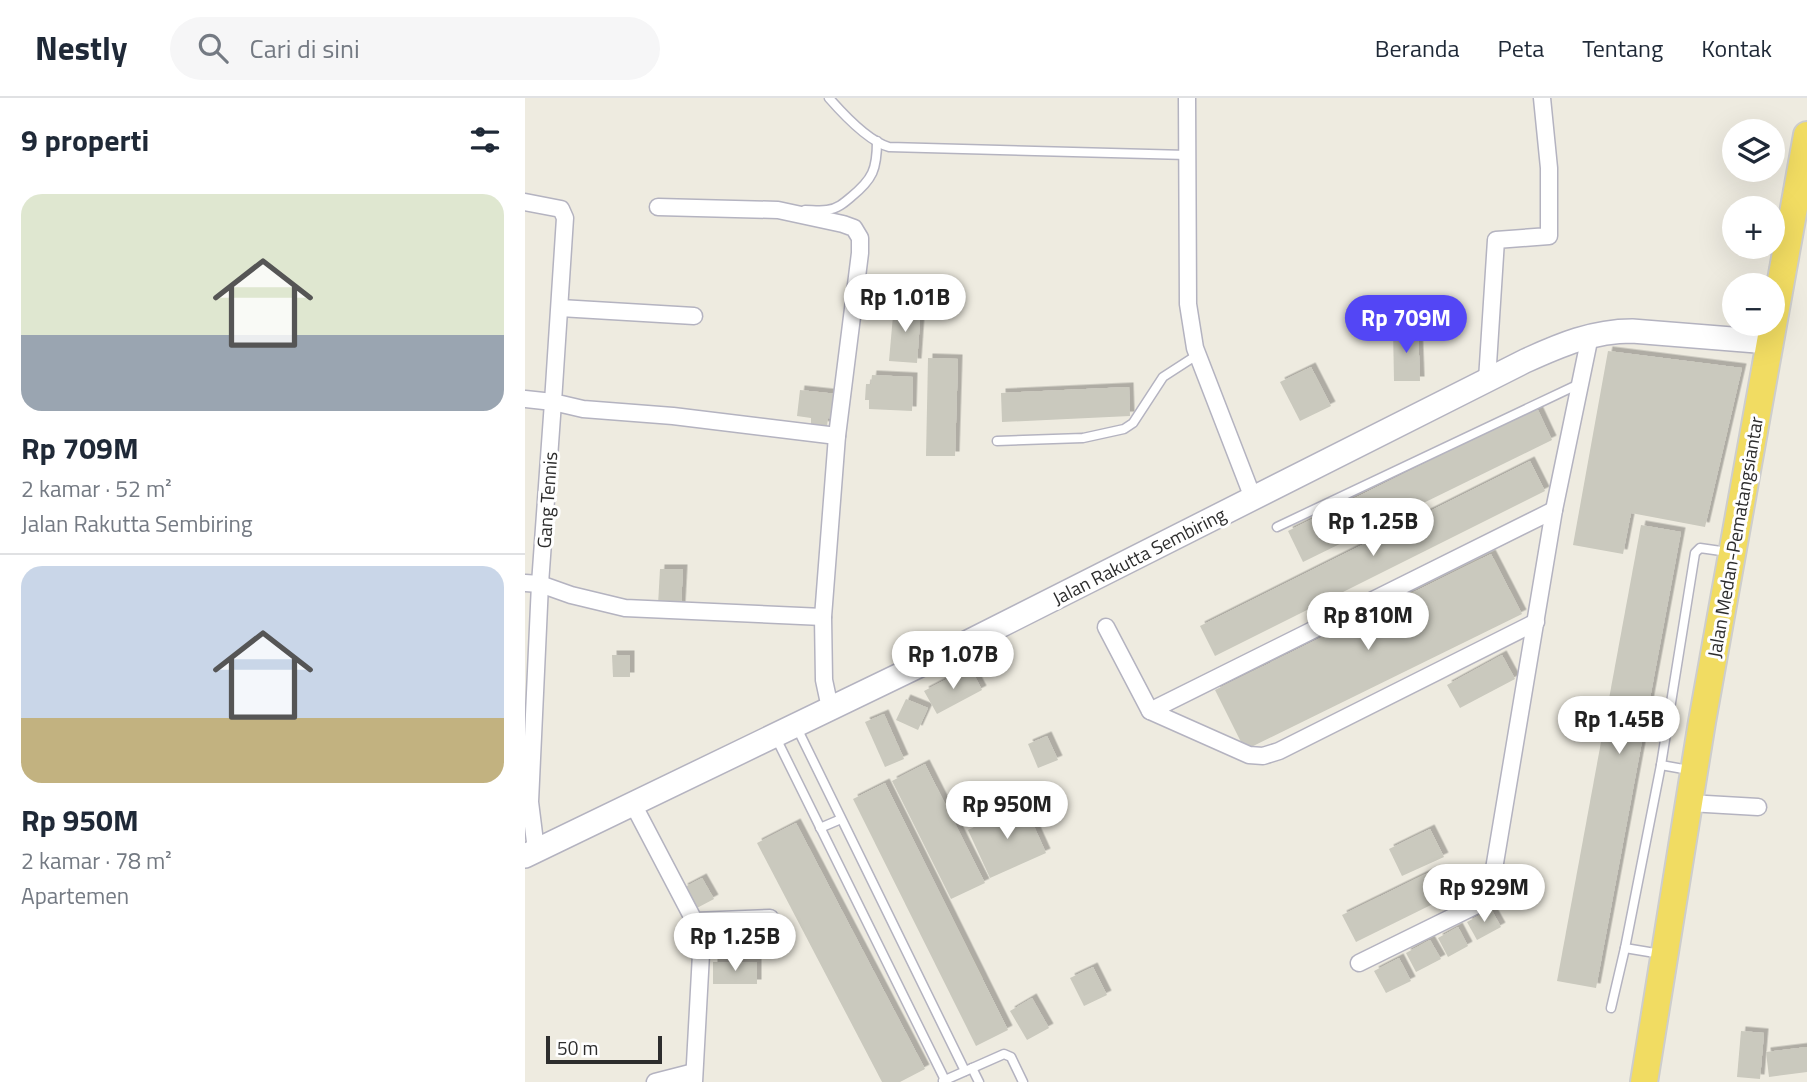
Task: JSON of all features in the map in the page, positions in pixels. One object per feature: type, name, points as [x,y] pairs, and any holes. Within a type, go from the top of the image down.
[{"type":"highway","name":"Jalan Medan-Pematangsiantar","points":[[1644,1082],[1694,771],[1807,135]]},
{"type":"main road","name":"Jalan Rakutta Sembiring","points":[[530,853],[964,644],[1487,380],[1572,340],[1611,331],[1632,331],[1769,342]]},
{"type":"street","points":[[1187,98],[1188,304],[1198,355],[1253,498]]},
{"type":"street","points":[[1487,380],[1496,240],[1549,236],[1549,168],[1542,98]]},
{"type":"street","name":"Gang Tennis","points":[[525,202],[555,207],[564,213],[553,402],[533,584],[530,853]]},
{"type":"street","points":[[658,206],[778,211],[843,224],[854,228],[860,238],[837,436],[823,617],[824,680],[830,708]]},
{"type":"street","points":[[560,308],[694,316]]},
{"type":"street","points":[[1359,963],[1483,902],[1490,893],[1554,510],[1590,336]]},
{"type":"street","points":[[525,399],[583,409],[673,416],[837,436]]},
{"type":"street","points":[[1150,711],[1554,510]]},
{"type":"street","points":[[533,584],[625,608],[823,617]]},
{"type":"street","points":[[1106,627],[1150,711],[1249,755],[1263,756],[1279,751],[1536,622]]},
{"type":"street","points":[[633,803],[698,928],[701,954],[694,1077],[655,1082]]},
{"type":"street","points":[[1689,803],[1758,807]]},
{"type":"street","points":[[694,921],[771,918]]},
{"type":"lane","points":[[829,98],[852,122],[889,147],[1187,155]]},
{"type":"lane","points":[[778,211],[829,210],[840,206],[866,185],[873,175],[877,160],[877,141]]},
{"type":"lane","points":[[997,441],[1083,438],[1124,429],[1133,423],[1163,377],[1198,355]]},
{"type":"lane","points":[[1277,527],[1580,384]]},
{"type":"lane","points":[[1611,1008],[1661,765],[1696,551],[1700,548],[1733,553]]},
{"type":"lane","points":[[785,731],[841,818],[969,1069],[979,1082]]},
{"type":"lane","points":[[785,731],[820,828],[944,1081],[999,1056],[1008,1055],[1023,1082]]},
{"type":"lane","points":[[1661,765],[1694,771]]},
{"type":"lane","points":[[820,828],[841,818]]},
{"type":"lane","points":[[1625,948],[1664,954]]},
{"type":"building","points":[[894,304],[921,306],[917,363],[889,361]]},
{"type":"building","points":[[1418,328],[1420,381],[1394,381],[1393,329]]},
{"type":"building","points":[[1608,351],[1742,368],[1705,527],[1631,513],[1623,554],[1573,545]]},
{"type":"building","points":[[928,358],[958,359],[955,456],[926,456]]},
{"type":"building","points":[[1311,367],[1331,406],[1300,421],[1280,382]]},
{"type":"building","points":[[872,375],[913,377],[912,411],[869,409],[869,400],[865,400],[866,384],[871,384]]},
{"type":"building","points":[[1129,387],[1130,416],[1002,422],[1001,393]]},
{"type":"building","points":[[800,390],[837,394],[834,419],[828,418],[827,426],[811,424],[811,418],[797,416]]},
{"type":"building","points":[[1537,408],[1552,440],[1303,562],[1288,531]]},
{"type":"building","points":[[1530,461],[1545,491],[1215,656],[1200,626]]},
{"type":"building","points":[[1641,525],[1681,532],[1596,988],[1557,981]]},
{"type":"building","points":[[1491,554],[1522,614],[1245,750],[1215,690]]},
{"type":"building","points":[[660,569],[683,569],[681,606],[658,605]]},
{"type":"building","points":[[612,655],[630,655],[630,677],[613,677]]},
{"type":"building","points":[[1502,655],[1515,679],[1460,708],[1447,685]]},
{"type":"building","points":[[970,667],[982,690],[937,714],[924,691]]},
{"type":"building","points":[[906,699],[928,708],[918,730],[896,720]]},
{"type":"building","points":[[884,714],[904,759],[885,767],[865,722]]},
{"type":"building","points":[[1047,736],[1058,760],[1038,768],[1028,744]]},
{"type":"building","points":[[925,764],[985,883],[951,899],[892,781]]},
{"type":"building","points":[[885,783],[1008,1030],[976,1046],[853,799]]},
{"type":"building","points":[[1024,804],[1046,853],[990,878],[968,830]]},
{"type":"building","points":[[796,823],[925,1069],[900,1082],[882,1082],[757,843]]},
{"type":"building","points":[[1430,829],[1444,857],[1402,876],[1389,849]]},
{"type":"building","points":[[1432,871],[1445,898],[1356,942],[1342,915]]},
{"type":"building","points":[[702,878],[714,899],[695,909],[683,888]]},
{"type":"building","points":[[1491,909],[1501,927],[1477,940],[1467,922]]},
{"type":"building","points":[[1458,927],[1468,946],[1448,957],[1438,938]]},
{"type":"building","points":[[1430,940],[1441,959],[1416,972],[1406,953]]},
{"type":"building","points":[[1399,958],[1411,981],[1386,993],[1374,971]]},
{"type":"building","points":[[713,962],[757,962],[757,984],[713,984]]},
{"type":"building","points":[[1093,967],[1107,995],[1084,1006],[1070,978]]},
{"type":"building","points":[[1032,998],[1049,1028],[1027,1040],[1010,1011]]},
{"type":"building","points":[[1741,1031],[1764,1033],[1760,1079],[1737,1077]]},
{"type":"building","points":[[1807,1047],[1807,1072],[1769,1077],[1766,1052]]}]
